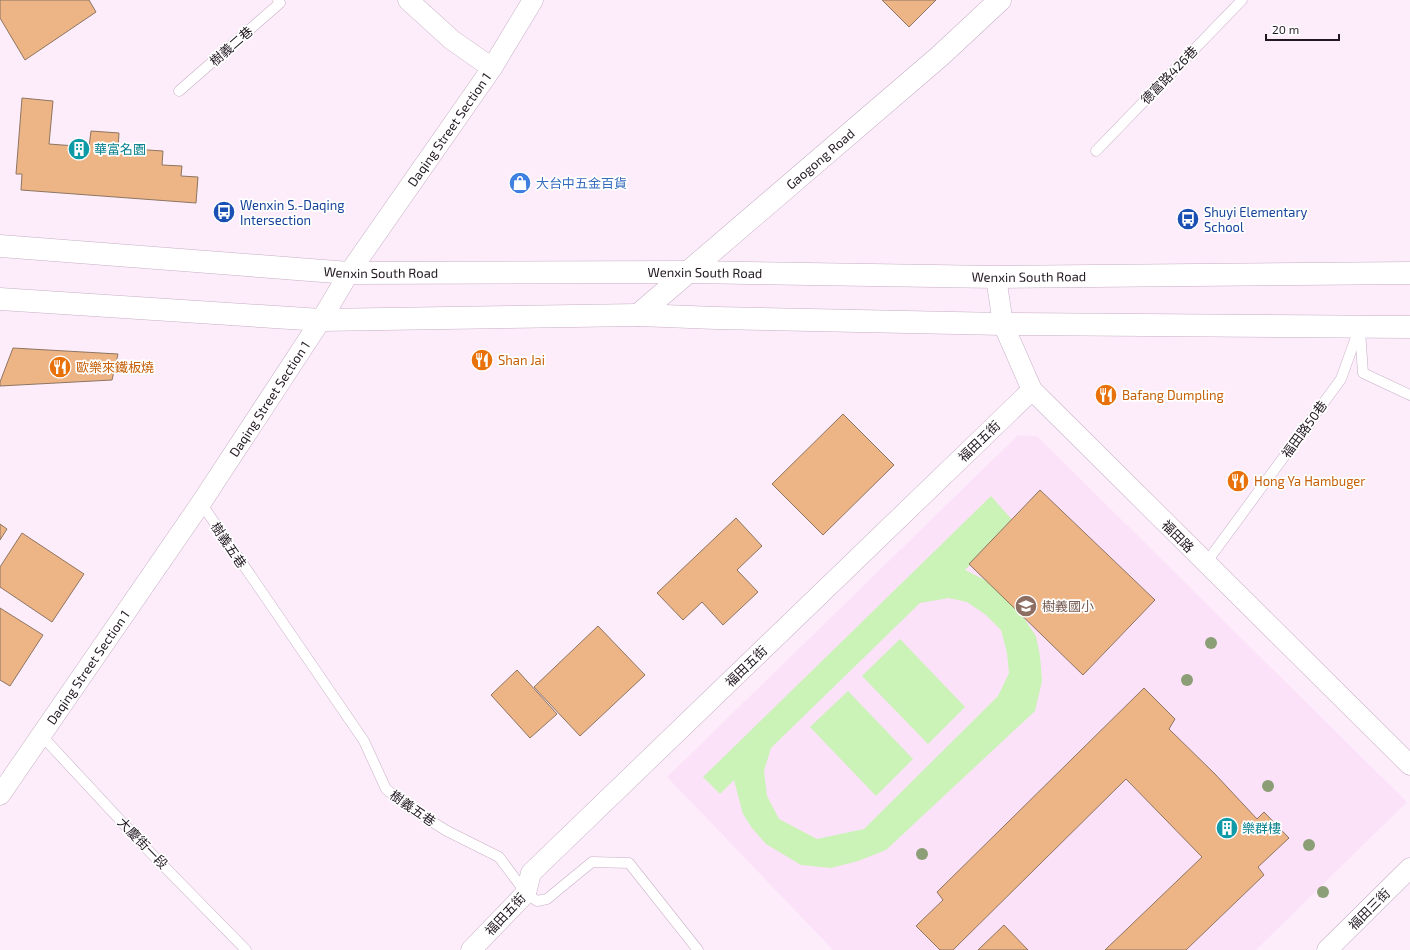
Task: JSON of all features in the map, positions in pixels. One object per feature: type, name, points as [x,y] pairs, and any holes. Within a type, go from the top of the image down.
[{"type":"main road","name":"Gaogong Road","points":[[638,315],[940,56],[1000,0]]},
{"type":"main road","name":"Wenxin South Road","points":[[0,246],[349,273],[689,272],[996,277],[1410,273]]},
{"type":"main road","points":[[0,299],[321,320],[638,315],[1003,324],[1410,327]]},
{"type":"street","points":[[408,0],[452,40],[492,68]]},
{"type":"street","name":"Daqing Street Section 1","points":[[0,795],[200,503],[321,320],[349,273],[492,68],[533,0]]},
{"type":"street","name":"福田路","points":[[996,277],[1003,324],[1032,390],[1410,765]]},
{"type":"street","name":"福田五街","points":[[471,950],[526,893],[531,873],[1032,390]]},
{"type":"street","name":"福田三街","points":[[1327,950],[1410,868]]},
{"type":"lane","name":"樹義二巷","points":[[179,91],[280,3],[278,0]]},
{"type":"lane","name":"德富路426巷","points":[[1096,151],[1242,0]]},
{"type":"lane","points":[[1360,326],[1363,373],[1410,395]]},
{"type":"lane","name":"福田路50巷","points":[[1206,563],[1341,378],[1360,326]]},
{"type":"lane","name":"樹義五巷","points":[[200,503],[364,741],[386,789],[410,808],[447,831],[499,857],[526,893]]},
{"type":"lane","name":"大慶街一段","points":[[41,735],[147,849],[246,950]]},
{"type":"lane","points":[[526,893],[538,901],[547,899],[592,862],[629,863],[698,950]]},
{"type":"shaded area","name":"樹義國小","points":[[1018,435],[1037,436],[1407,802],[1256,950],[833,950],[667,777]]},
{"type":"green space","points":[[991,496],[1014,522],[965,570],[987,581],[1019,611],[1036,636],[1040,656],[1042,681],[1035,711],[886,850],[858,861],[831,868],[801,865],[766,844],[752,828],[743,814],[734,780],[720,794],[703,777]],"holes":[[[949,598],[967,602],[986,615],[1001,630],[1007,653],[1009,673],[998,696],[864,829],[817,839],[779,819],[767,796],[764,771],[771,748],[920,603]]]},
{"type":"green space","points":[[900,639],[965,707],[928,744],[862,676]]},
{"type":"green space","points":[[848,691],[913,759],[876,796],[810,727]]},
{"type":"building","points":[[0,0],[89,0],[96,12],[25,60],[0,18]]},
{"type":"building","points":[[882,0],[936,0],[909,27]]},
{"type":"building","name":"華富名園","points":[[22,98],[53,101],[49,144],[89,147],[91,131],[119,133],[118,148],[163,151],[162,165],[182,166],[181,176],[198,177],[196,203],[21,190],[22,174],[16,174]]},
{"type":"building","name":"歐樂來鐵板燒","points":[[13,348],[118,354],[112,380],[0,386],[0,382]]},
{"type":"building","points":[[843,414],[894,465],[823,535],[772,484]]},
{"type":"building","points":[[1040,490],[1155,600],[1083,675],[969,564]]},
{"type":"building","points":[[736,518],[762,546],[737,570],[758,592],[723,625],[702,602],[683,620],[657,593]]},
{"type":"building","points":[[0,524],[7,529],[0,540]]},
{"type":"building","points":[[22,533],[84,574],[52,622],[0,587],[0,567]]},
{"type":"building","points":[[0,608],[43,635],[10,686],[0,680]]},
{"type":"building","points":[[598,626],[645,675],[580,736],[534,687]]},
{"type":"building","points":[[517,670],[557,714],[530,738],[491,695]]},
{"type":"building","name":"樂群樓","points":[[1144,688],[1175,719],[1169,729],[1215,774],[1257,819],[1264,812],[1289,838],[1258,867],[1264,875],[1186,950],[1105,950],[1202,857],[1126,779],[953,950],[940,950],[916,926],[943,900],[937,892]]},
{"type":"building","points":[[1004,925],[1028,950],[978,950]]},
{"type":"place","name":"華富名園","points":[[79,149]]},
{"type":"place","name":"大台中五金百貨","points":[[520,183]]},
{"type":"place","name":"Wenxin S.-Daqing Intersection","points":[[224,212]]},
{"type":"place","name":"Shuyi Elementary School","points":[[1188,219]]},
{"type":"place","name":"Shan Jai","points":[[482,360]]},
{"type":"place","name":"歐樂來鐵板燒","points":[[60,367]]},
{"type":"place","name":"Bafang Dumpling","points":[[1106,395]]},
{"type":"place","name":"Hong Ya Hambuger","points":[[1238,481]]},
{"type":"place","name":"樹義國小","points":[[1026,606]]},
{"type":"place","name":"樂群樓","points":[[1227,828]]}]
